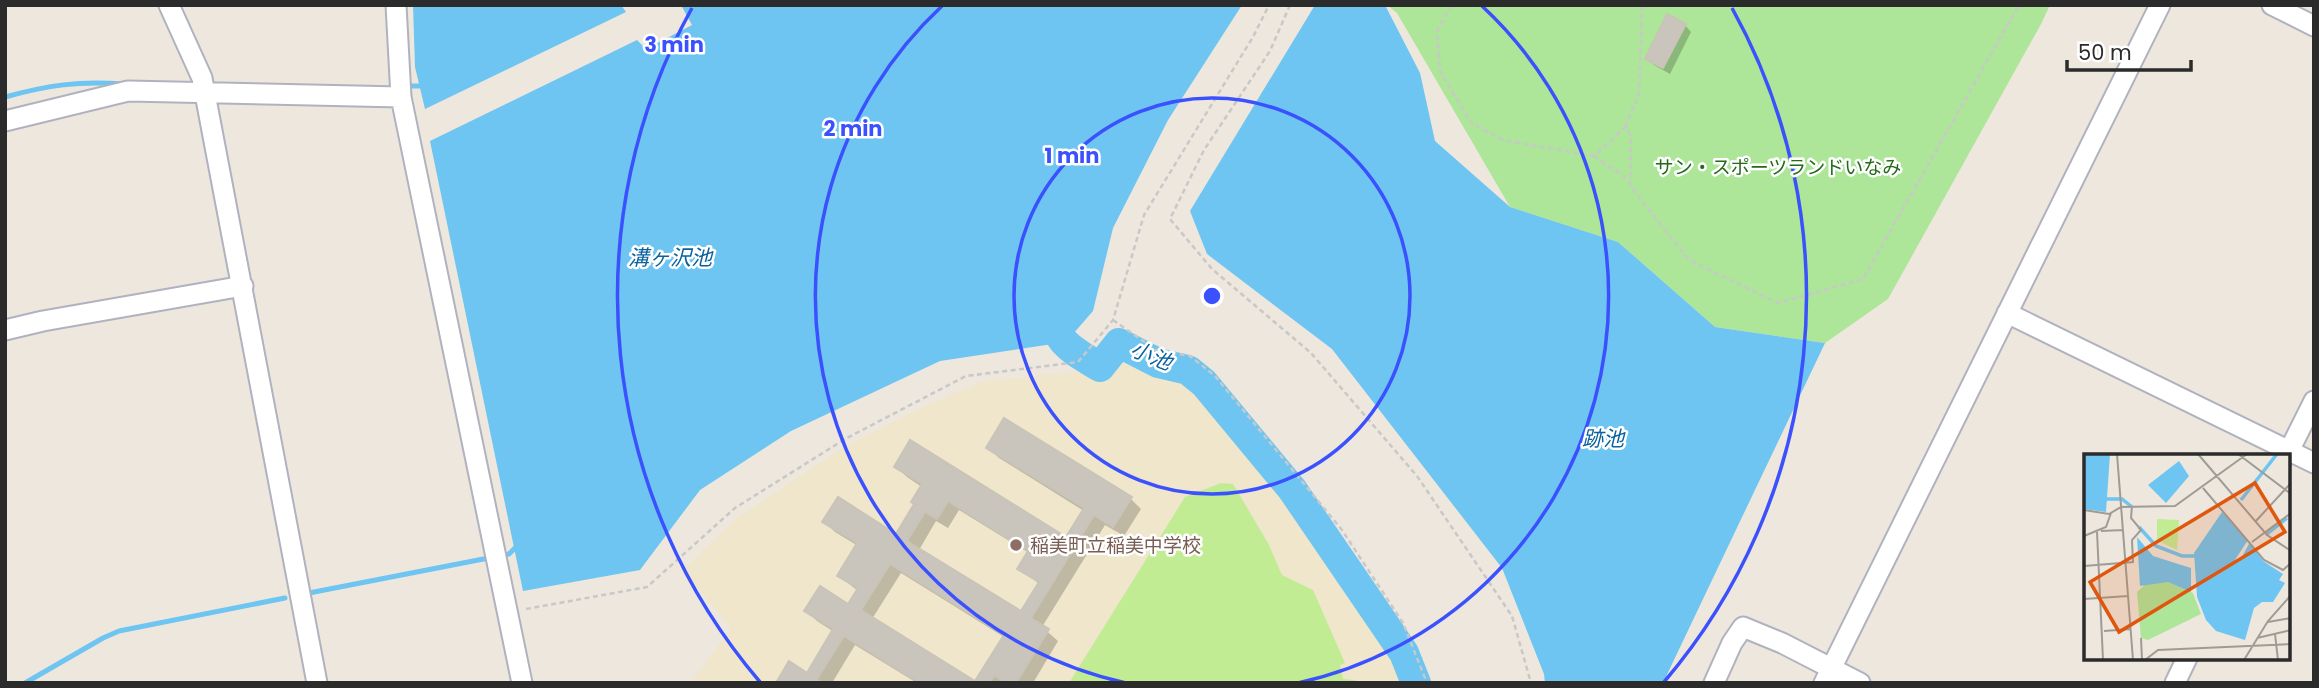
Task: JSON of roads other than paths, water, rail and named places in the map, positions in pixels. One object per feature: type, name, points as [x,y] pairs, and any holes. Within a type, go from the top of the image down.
[{"type":"street","points":[[169,5],[202,78],[317,683]]},
{"type":"street","points":[[396,5],[401,97],[522,683]]},
{"type":"street","points":[[1828,676],[2160,5]]},
{"type":"street","points":[[2272,5],[2314,26]]},
{"type":"street","points":[[5,121],[128,91],[401,97]]},
{"type":"street","points":[[5,330],[243,286]]},
{"type":"street","points":[[2007,313],[2288,453],[2314,401]]},
{"type":"street","points":[[2291,454],[2314,464]]},
{"type":"street","points":[[1714,683],[1732,643],[1743,627],[1782,643],[1828,676],[1860,683]]},
{"type":"street","points":[[2175,683],[2186,660]]},
{"type":"water","points":[[413,5],[621,5],[626,12],[425,109],[415,67]]},
{"type":"water","name":"溝ヶ沢池","points":[[681,5],[1242,5],[1168,120],[1113,228],[1093,311],[1066,342],[940,361],[791,431],[700,490],[640,570],[523,591],[430,141],[637,40],[646,49],[692,25]]},
{"type":"water","name":"跡池","points":[[1315,5],[1385,5],[1420,73],[1435,141],[1510,207],[1618,242],[1715,327],[1825,343],[1663,683],[1545,683],[1544,674],[1502,568],[1332,349],[1207,254],[1190,211]]},
{"type":"waterway","points":[[405,86],[420,86],[425,82]]},
{"type":"waterway","points":[[5,97],[63,85],[123,84]]},
{"type":"waterway","name":"小池","points":[[1053,307],[1060,337],[1073,350],[1100,367],[1119,343],[1158,363],[1188,370],[1204,383],[1292,489],[1404,653],[1416,683]]},
{"type":"waterway","points":[[309,593],[509,554],[517,546]]},
{"type":"waterway","points":[[25,683],[119,631],[285,598]]},
{"type":"place","name":"稲美町立稲美中学校","points":[[1016,545]]},
{"type":"park label","name":"サン・スポーツランドいなみ","points":[[1778,167]]}]
